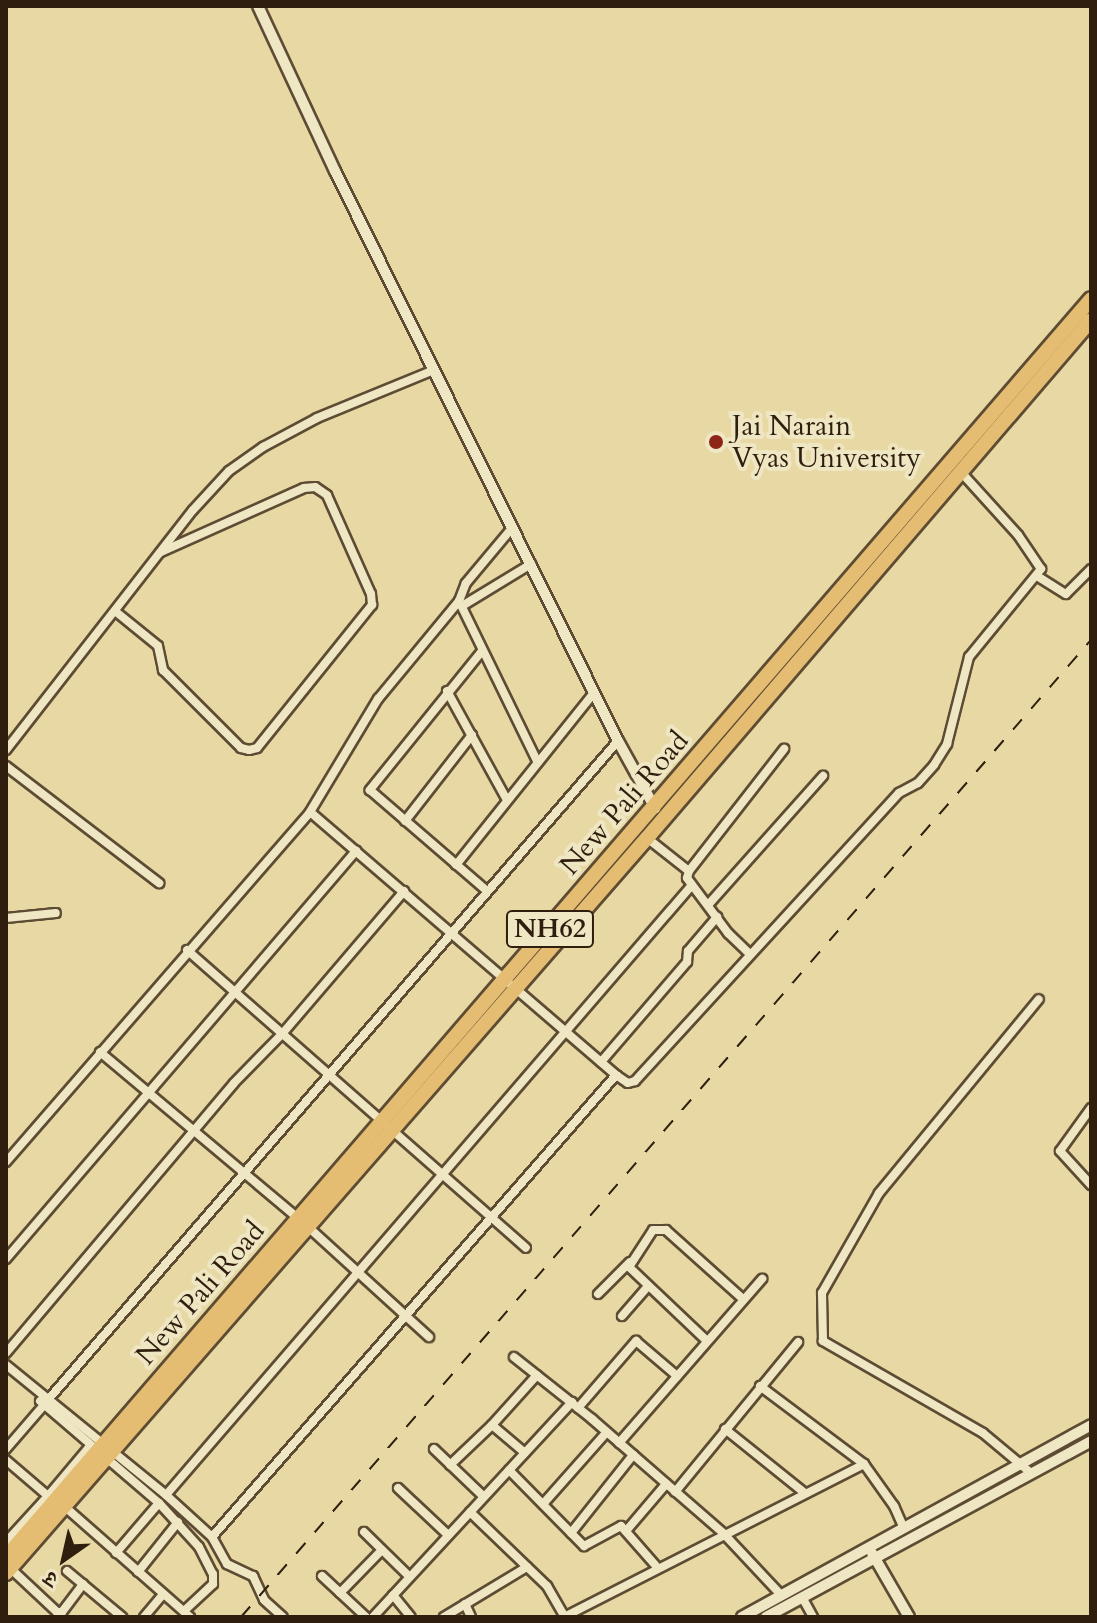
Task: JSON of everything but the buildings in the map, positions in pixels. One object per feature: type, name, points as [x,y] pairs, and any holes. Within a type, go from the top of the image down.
[{"type":"highway","name":"New Pali Road","points":[[7,1566],[102,1450],[511,983],[655,808],[1091,299]]},
{"type":"highway","name":"New Pali Road","points":[[511,983],[647,838],[1091,320]]},
{"type":"highway","name":"New Pali Road","points":[[7,1566],[64,1506],[102,1450]]},
{"type":"street","points":[[258,6],[512,528],[618,741],[655,808]]},
{"type":"street","points":[[6,750],[214,486],[263,447],[366,395],[434,370]]},
{"type":"street","points":[[310,812],[616,1075],[628,1083],[635,1081],[749,953],[899,793],[918,783],[934,765],[947,744],[969,657],[1041,569],[1038,560],[960,471]]},
{"type":"street","points":[[115,611],[150,637],[158,646],[163,670],[241,748],[249,750],[257,748],[372,605],[371,594],[327,495],[315,487],[304,488],[161,552]]},
{"type":"street","points":[[512,528],[466,583],[461,604],[537,761]]},
{"type":"street","points":[[6,1162],[310,812],[378,699],[461,604],[531,564]]},
{"type":"street","points":[[1037,576],[1066,594],[1091,569]]},
{"type":"street","points":[[482,651],[372,784],[374,795],[487,891]]},
{"type":"street","points":[[447,691],[507,800]]},
{"type":"street","points":[[456,865],[594,693]]},
{"type":"street","points":[[405,821],[472,735]]},
{"type":"street","points":[[6,1449],[618,741]]},
{"type":"street","points":[[749,953],[687,876],[784,749]]},
{"type":"street","points":[[6,766],[159,883]]},
{"type":"street","points":[[708,905],[823,776]]},
{"type":"street","points":[[647,838],[689,871]]},
{"type":"street","points":[[6,1259],[356,851]]},
{"type":"street","points":[[166,1495],[568,1033],[692,885]]},
{"type":"street","points":[[6,1353],[194,1130],[282,1034],[404,891]]},
{"type":"street","points":[[6,918],[56,913]]},
{"type":"street","points":[[601,1062],[687,962],[688,951],[717,917]]},
{"type":"street","points":[[187,950],[526,1248]]},
{"type":"street","points":[[1031,1473],[983,1433],[823,1341],[822,1293],[879,1193],[1039,999]]},
{"type":"street","points":[[100,1052],[245,1171],[360,1271],[429,1337]]},
{"type":"street","points":[[212,1537],[616,1075]]},
{"type":"street","points":[[1091,1108],[1060,1151],[1091,1185]]},
{"type":"street","points":[[598,1294],[630,1261],[653,1230],[659,1228],[743,1299]]},
{"type":"street","points":[[630,1261],[632,1272],[707,1341]]},
{"type":"street","points":[[619,1443],[762,1279]]},
{"type":"street","points":[[622,1316],[648,1286]]},
{"type":"street","points":[[373,1617],[525,1453],[636,1341],[677,1376]]},
{"type":"street","points":[[675,1492],[798,1342]]},
{"type":"street","points":[[514,1357],[575,1405],[723,1533],[781,1595]]},
{"type":"street","points":[[6,1365],[102,1450],[166,1495],[212,1537],[227,1564],[253,1576],[264,1600],[283,1617]]},
{"type":"street","points":[[6,1372],[102,1450],[178,1522],[199,1547],[213,1578],[210,1588],[188,1614],[64,1506]]},
{"type":"street","points":[[450,1465],[537,1375]]},
{"type":"street","points":[[760,1386],[864,1464],[894,1506],[903,1526]]},
{"type":"street","points":[[492,1425],[525,1453]]},
{"type":"street","points":[[766,1617],[802,1597],[903,1526],[1091,1425]]},
{"type":"street","points":[[725,1429],[805,1493]]},
{"type":"street","points":[[543,1504],[607,1432]]},
{"type":"street","points":[[742,1617],[1091,1441]]},
{"type":"street","points":[[434,1449],[484,1497]]},
{"type":"street","points":[[6,1542],[48,1496],[102,1450]]},
{"type":"street","points":[[571,1533],[633,1455]]},
{"type":"street","points":[[6,1460],[48,1496]]},
{"type":"street","points":[[470,1512],[547,1586],[564,1617],[723,1533],[864,1464]]},
{"type":"street","points":[[509,1470],[584,1546],[621,1526],[657,1567]]},
{"type":"street","points":[[626,1531],[666,1484]]},
{"type":"street","points":[[398,1488],[448,1535]]},
{"type":"street","points":[[116,1553],[159,1503]]},
{"type":"street","points":[[138,1572],[178,1522]]},
{"type":"street","points":[[364,1532],[410,1577]]},
{"type":"street","points":[[340,1593],[382,1550]]},
{"type":"street","points":[[871,1551],[909,1617]]},
{"type":"street","points":[[7,1566],[57,1612],[64,1610],[83,1584]]},
{"type":"street","points":[[444,1617],[527,1567]]},
{"type":"street","points":[[67,1571],[120,1616]]},
{"type":"street","points":[[322,1576],[366,1617]]},
{"type":"street","points":[[144,1617],[163,1594]]},
{"type":"street","points":[[393,1595],[411,1617]]},
{"type":"street","points":[[802,1597],[813,1617]]},
{"type":"street","points":[[465,1604],[471,1617]]},
{"type":"railway","points":[[241,1617],[1091,640]]},
{"type":"place","name":"Jai Narain Vyas University","points":[[716,442]]}]
